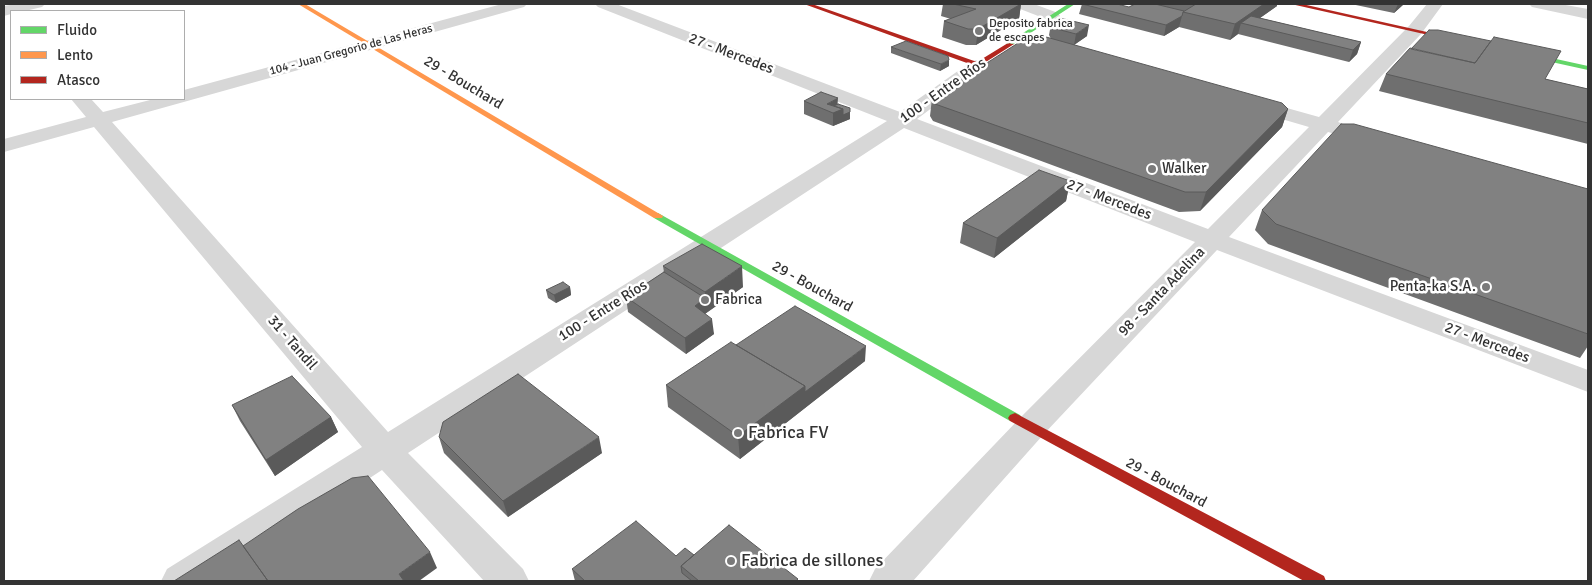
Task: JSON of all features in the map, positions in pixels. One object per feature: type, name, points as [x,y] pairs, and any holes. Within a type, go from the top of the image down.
[{"type":"street","points":[[6,10],[37,4]]},
{"type":"street","name":"29 - Bouchard","points":[[301,4],[706,246],[1031,427],[1318,581]]},
{"type":"street","name":"104 - Juan Gregorio de Las Heras","points":[[185,96],[519,4]]},
{"type":"street","name":"27 - Mercedes","points":[[603,4],[901,121],[1588,381]]},
{"type":"street","points":[[807,4],[983,62]]},
{"type":"street","points":[[830,4],[983,62]]},
{"type":"street","points":[[1020,4],[1052,16]]},
{"type":"street","name":"100 - Entre Ríos","points":[[181,581],[901,121],[983,62],[1030,41],[1052,16],[1072,4]]},
{"type":"street","points":[[1294,4],[1473,42]]},
{"type":"street","name":"98 - Santa Adelina","points":[[889,581],[1031,427],[1415,30],[1435,4]]},
{"type":"street","points":[[1537,4],[1588,14]]},
{"type":"street","points":[[1511,51],[1588,68]]},
{"type":"street","points":[[1230,98],[1353,133]]},
{"type":"street","name":"31 - Tandil","points":[[82,100],[384,450],[509,581]]},
{"type":"street","points":[[4,146],[171,100]]},
{"type":"building","points":[[953,4],[1021,4],[978,29],[968,29],[944,21],[976,9]]},
{"type":"building","points":[[1082,4],[1117,4],[1129,7],[1135,4],[1155,4],[1184,11],[1182,16],[1166,25]]},
{"type":"building","points":[[1196,4],[1264,4],[1235,24],[1183,12]]},
{"type":"building","points":[[1251,16],[1361,42],[1353,50],[1241,23]]},
{"type":"building","points":[[1060,18],[1089,25],[1076,34],[1053,28],[1051,24]]},
{"type":"building","points":[[1429,30],[1438,30],[1491,41],[1475,63],[1411,49]]},
{"type":"building","name":"Walker","points":[[1039,35],[1282,103],[1288,109],[1206,192],[1185,192],[935,104],[932,98],[1029,36]]},
{"type":"building","points":[[1494,37],[1561,51],[1545,79],[1588,89],[1588,123],[1386,74],[1410,48],[1475,63]]},
{"type":"building","points":[[906,41],[948,56],[949,60],[941,64],[891,47]]},
{"type":"building","points":[[821,92],[838,98],[827,104],[843,109],[833,113],[804,101]]},
{"type":"building","points":[[838,104],[850,108],[850,112],[843,115],[843,109],[834,106]]},
{"type":"building","name":"Penta-ka S.A.","points":[[1341,124],[1354,124],[1588,189],[1588,334],[1276,224],[1262,210]]},
{"type":"building","points":[[1039,170],[1070,181],[997,238],[963,223]]},
{"type":"building","points":[[702,244],[742,266],[705,292],[663,266]]},
{"type":"building","points":[[664,272],[705,298],[695,306],[712,319],[685,338],[626,297]]},
{"type":"building","points":[[563,282],[570,287],[554,295],[546,290]]},
{"type":"building","points":[[795,306],[866,346],[805,392],[805,386],[736,345]]},
{"type":"building","points":[[731,342],[805,386],[738,436],[666,385]]},
{"type":"building","points":[[518,374],[599,437],[503,501],[439,437],[443,422]]},
{"type":"building","points":[[292,376],[331,417],[266,460],[232,405]]},
{"type":"building","points":[[368,476],[430,552],[399,574],[404,581],[268,581],[243,546],[298,509],[352,478]]},
{"type":"building","points":[[636,521],[676,556],[685,548],[694,555],[681,566],[682,573],[692,581],[585,581],[572,569]]},
{"type":"building","points":[[729,525],[798,579],[796,581],[699,581],[681,566]]},
{"type":"building","points":[[239,540],[268,581],[174,581]]},
{"type":"traffic: fast","points":[[1010,44],[1072,4]]},
{"type":"traffic: fast","points":[[1518,52],[1588,68]]},
{"type":"traffic: fast","points":[[658,216],[1015,418]]},
{"type":"traffic: slow","points":[[301,4],[658,216]]},
{"type":"traffic: jam","points":[[807,4],[978,65],[1010,44]]},
{"type":"traffic: jam","points":[[1294,4],[1464,41]]},
{"type":"traffic: jam","points":[[1015,418],[1318,581]]},
{"type":"place","name":"Deposito fabrica de escapes","points":[[979,31]]},
{"type":"place","name":"Walker","points":[[1152,169]]},
{"type":"place","name":"Penta-ka S.A.","points":[[1486,287]]},
{"type":"place","name":"Fabrica","points":[[705,300]]},
{"type":"place","name":"Fabrica FV","points":[[738,433]]},
{"type":"place","name":"Fabrica de sillones","points":[[731,561]]}]
